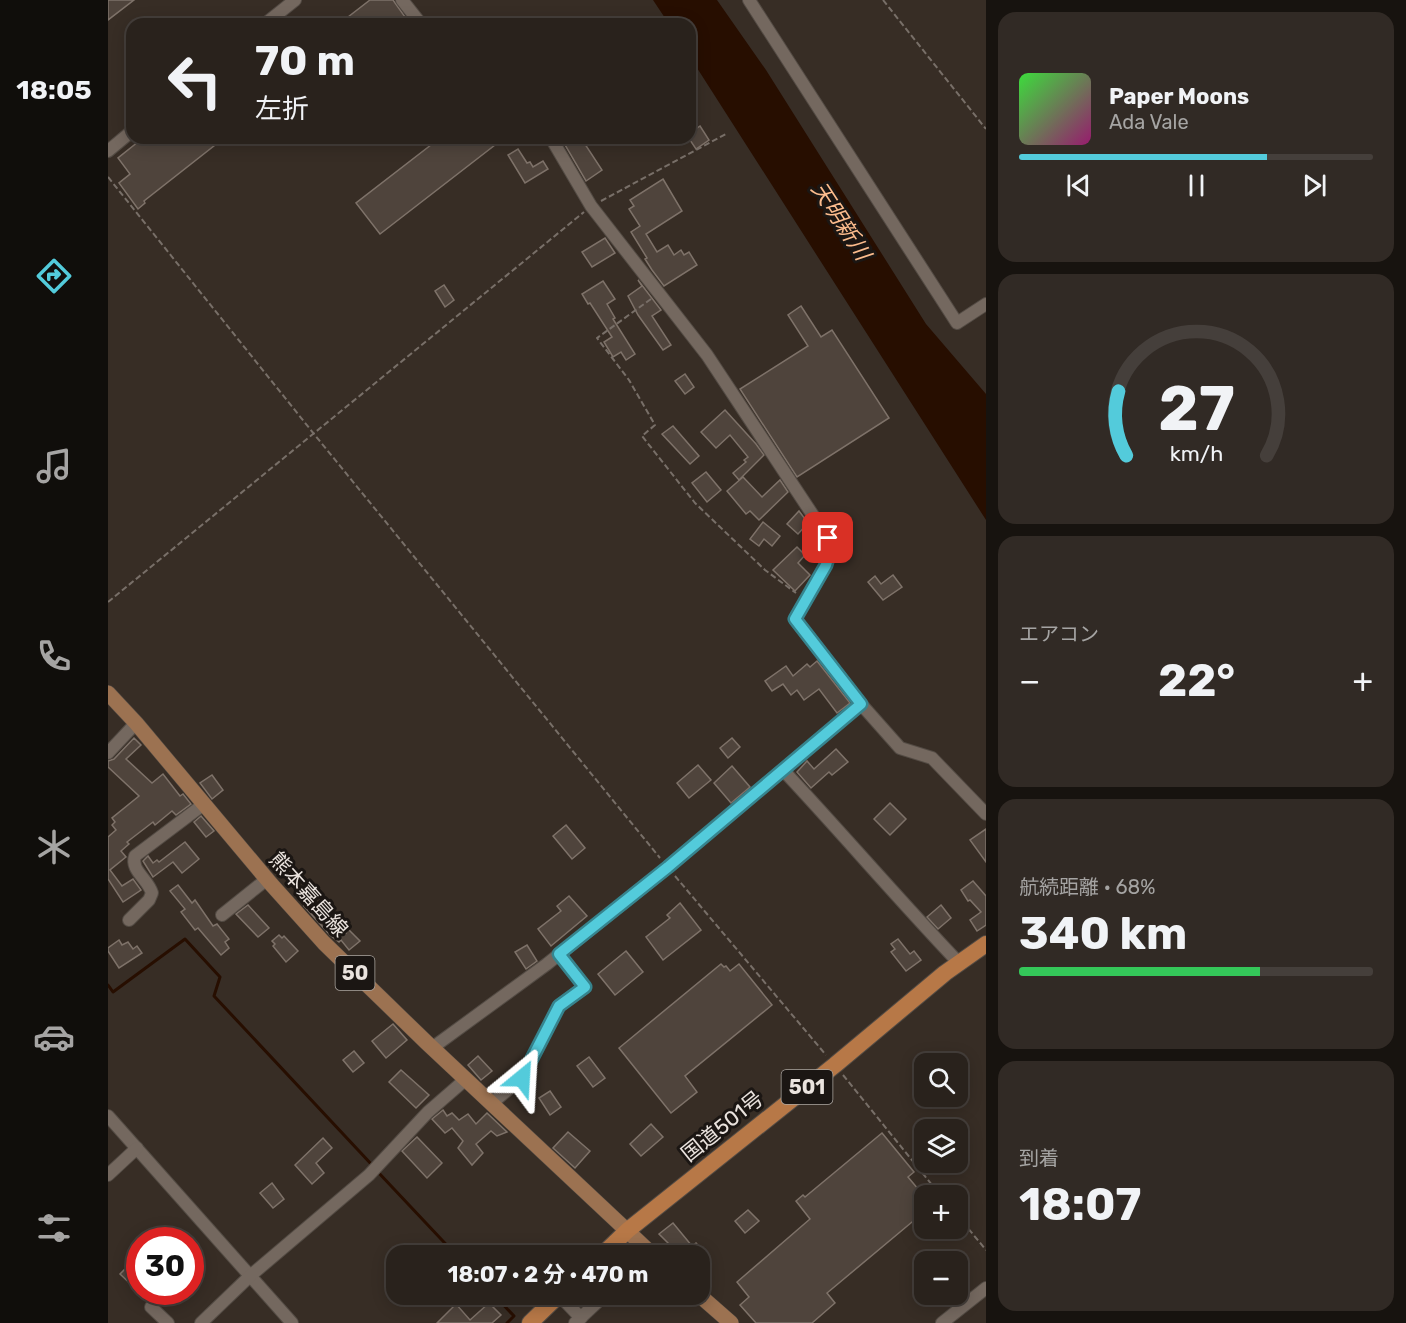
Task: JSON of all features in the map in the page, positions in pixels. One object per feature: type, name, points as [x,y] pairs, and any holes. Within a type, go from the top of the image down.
[{"type":"highway","name":"国道501号","points":[[612,1245],[628,1230],[959,963],[986,944]]},
{"type":"highway","points":[[530,1323],[549,1305]]},
{"type":"main road","name":"熊本嘉島線","points":[[108,693],[324,943],[432,1048],[643,1245]]},
{"type":"main road","points":[[710,1305],[731,1323]]},
{"type":"street","points":[[272,18],[295,0]]},
{"type":"street","points":[[402,0],[417,18]]},
{"type":"street","points":[[749,0],[957,323],[986,304]]},
{"type":"street","points":[[108,151],[126,136]]},
{"type":"street","points":[[555,144],[591,206],[707,355],[828,538],[830,552],[826,565],[795,619],[861,704],[900,748],[932,758],[986,814]]},
{"type":"street","points":[[432,1048],[559,954],[668,867],[861,704]]},
{"type":"street","points":[[108,753],[136,723]]},
{"type":"street","points":[[783,770],[897,898],[959,963]]},
{"type":"street","points":[[129,920],[149,900],[152,893],[150,885],[135,867],[133,862],[135,856],[204,804]]},
{"type":"street","points":[[222,915],[267,879]]},
{"type":"street","points":[[492,1103],[522,1078],[559,1006],[585,987],[559,954]]},
{"type":"street","points":[[201,1323],[250,1276],[369,1175],[428,1112],[466,1080]]},
{"type":"street","points":[[108,1116],[292,1323]]},
{"type":"street","points":[[108,1174],[137,1148]]},
{"type":"street","points":[[942,1323],[986,1288]]},
{"type":"street","points":[[566,1305],[578,1321],[595,1305]]},
{"type":"street","points":[[151,1307],[168,1323]]},
{"type":"path","points":[[883,0],[986,129]]},
{"type":"path","points":[[108,602],[591,206],[726,135]]},
{"type":"path","points":[[108,177],[314,434],[668,867],[835,1065],[932,1185]]},
{"type":"path","points":[[659,293],[597,338],[628,380],[655,425],[642,436],[695,503],[765,570],[806,600]]},
{"type":"path","points":[[968,1229],[986,1251]]},
{"type":"water","name":"天明新川","points":[[653,0],[717,0],[766,70],[926,324],[986,394],[986,520],[696,66],[696,18],[665,18]]},
{"type":"building","points":[[108,0],[134,0],[108,20]]},
{"type":"building","points":[[370,0],[393,0],[406,18],[347,18]]},
{"type":"building","points":[[700,126],[709,140],[696,149],[693,144],[696,144],[696,129]]},
{"type":"building","points":[[136,144],[216,144],[144,201],[145,203],[138,209],[119,183],[130,174],[118,158]]},
{"type":"building","points":[[432,144],[496,144],[380,234],[356,203]]},
{"type":"building","points":[[564,144],[585,144],[602,170],[586,181]]},
{"type":"building","points":[[518,149],[527,163],[530,162],[533,167],[543,161],[548,169],[525,183],[508,155]]},
{"type":"building","points":[[663,179],[682,211],[646,234],[657,252],[668,245],[674,255],[681,250],[684,255],[689,252],[697,265],[664,286],[645,259],[647,258],[631,232],[640,226],[629,209],[634,206],[630,200]]},
{"type":"building","points":[[605,238],[615,253],[592,267],[582,252]]},
{"type":"building","points":[[638,280],[661,310],[652,316],[671,345],[663,350],[638,315],[628,296],[642,286]]},
{"type":"building","points":[[603,281],[615,299],[607,304],[615,318],[613,319],[635,354],[626,360],[621,352],[613,357],[604,342],[612,337],[582,294]]},
{"type":"building","points":[[444,285],[454,300],[445,307],[435,291]]},
{"type":"building","points":[[801,306],[821,337],[832,330],[889,418],[797,477],[740,389],[808,346],[788,315]]},
{"type":"building","points":[[685,374],[694,387],[685,394],[675,381]]},
{"type":"building","points":[[725,410],[764,455],[739,480],[733,473],[746,462],[744,460],[748,457],[730,435],[716,448],[701,432]]},
{"type":"building","points":[[673,426],[699,456],[690,464],[662,434]]},
{"type":"building","points":[[706,472],[721,490],[707,502],[692,483]]},
{"type":"building","points":[[743,477],[762,497],[780,480],[788,492],[759,520],[750,511],[746,514],[727,491]]},
{"type":"building","points":[[799,511],[808,523],[798,534],[787,524]]},
{"type":"building","points":[[763,522],[780,536],[772,546],[764,539],[759,546],[750,539]]},
{"type":"building","points":[[797,547],[805,555],[798,563],[810,575],[795,591],[773,570]]},
{"type":"building","points":[[893,575],[902,587],[883,600],[868,582],[875,576],[881,584]]},
{"type":"building","points":[[817,661],[850,703],[837,713],[819,689],[804,700],[797,690],[791,695],[783,684],[772,691],[765,681],[786,666],[793,676],[807,664],[810,667]]},
{"type":"building","points":[[134,738],[141,745],[126,759],[152,783],[163,774],[180,796],[183,794],[191,804],[176,815],[172,811],[155,825],[153,822],[127,842],[129,844],[121,851],[126,857],[110,870],[122,886],[133,879],[141,890],[123,902],[108,879],[108,837],[116,830],[112,825],[115,822],[112,818],[139,796],[108,767],[108,761],[114,759]]},
{"type":"building","points":[[732,738],[740,747],[728,758],[720,748]]},
{"type":"building","points":[[836,749],[848,762],[832,775],[829,772],[811,788],[797,772],[807,761],[814,769]]},
{"type":"building","points":[[698,765],[711,780],[689,798],[677,783]]},
{"type":"building","points":[[732,766],[750,787],[731,803],[714,783]]},
{"type":"building","points":[[212,775],[223,790],[212,799],[200,783]]},
{"type":"building","points":[[890,803],[906,819],[890,835],[874,819]]},
{"type":"building","points":[[201,816],[214,831],[206,837],[194,822]]},
{"type":"building","points":[[566,825],[585,848],[572,859],[553,836]]},
{"type":"building","points":[[986,829],[986,862],[970,840]]},
{"type":"building","points":[[185,842],[199,859],[182,873],[173,862],[153,877],[143,861],[148,856],[153,863],[157,860],[159,862]]},
{"type":"building","points":[[973,881],[986,896],[986,925],[977,931],[970,920],[981,912],[970,900],[968,901],[961,890]]},
{"type":"building","points":[[178,885],[192,903],[195,900],[213,926],[217,924],[229,939],[225,942],[229,948],[221,955],[198,928],[195,930],[181,912],[185,909],[170,891]]},
{"type":"building","points":[[569,896],[587,916],[551,946],[538,929],[561,911],[557,906]]},
{"type":"building","points":[[313,899],[346,933],[348,929],[360,941],[349,950],[341,940],[339,942],[330,935],[304,906]]},
{"type":"building","points":[[680,903],[701,930],[663,960],[646,937],[670,918],[667,915]]},
{"type":"building","points":[[248,905],[269,928],[258,937],[236,914]]},
{"type":"building","points":[[941,905],[951,918],[938,929],[927,917]]},
{"type":"building","points":[[279,935],[282,938],[284,936],[298,951],[286,962],[273,946],[275,944],[272,941]]},
{"type":"building","points":[[898,939],[910,954],[914,951],[921,960],[906,971],[891,952],[895,949],[891,944]]},
{"type":"building","points":[[119,940],[122,945],[128,942],[133,949],[137,946],[142,953],[119,968],[108,948]]},
{"type":"building","points":[[527,945],[537,961],[526,969],[515,952]]},
{"type":"building","points":[[626,951],[643,972],[615,995],[598,974]]},
{"type":"building","points":[[721,964],[730,971],[739,964],[772,1005],[685,1076],[697,1092],[671,1113],[619,1048]]},
{"type":"building","points":[[393,1024],[407,1040],[386,1058],[372,1041]]},
{"type":"building","points":[[354,1051],[364,1063],[353,1072],[343,1060]]},
{"type":"building","points":[[478,1056],[492,1071],[481,1080],[468,1065]]},
{"type":"building","points":[[589,1057],[605,1078],[593,1087],[577,1066]]},
{"type":"building","points":[[401,1070],[429,1095],[416,1108],[389,1082]]},
{"type":"building","points":[[550,1091],[561,1107],[550,1115],[539,1098]]},
{"type":"building","points":[[443,1110],[447,1116],[452,1113],[459,1120],[468,1114],[476,1124],[487,1113],[507,1132],[497,1136],[491,1131],[476,1144],[483,1153],[472,1165],[458,1148],[463,1141],[452,1128],[445,1133],[432,1119]]},
{"type":"building","points":[[651,1124],[663,1137],[641,1156],[630,1144]]},
{"type":"building","points":[[568,1132],[590,1151],[575,1168],[553,1148]]},
{"type":"building","points":[[882,1133],[914,1172],[908,1177],[915,1185],[914,1220],[827,1293],[835,1303],[812,1323],[756,1323],[740,1305],[749,1297],[737,1282],[810,1219],[796,1201],[803,1195],[805,1197]]},
{"type":"building","points":[[417,1137],[442,1163],[427,1178],[402,1151]]},
{"type":"building","points":[[323,1138],[332,1148],[316,1163],[324,1173],[312,1184],[295,1165]]},
{"type":"building","points":[[272,1183],[284,1199],[273,1208],[260,1193]]},
{"type":"building","points":[[748,1210],[759,1221],[745,1233],[735,1221]]},
{"type":"building","points":[[673,1223],[691,1245],[666,1245],[668,1243],[659,1234]]},
{"type":"building","points":[[126,1268],[126,1280],[120,1274]]},
{"type":"building","points":[[455,1305],[470,1320],[487,1305],[491,1305],[501,1315],[492,1323],[437,1323]]},
{"type":"waterway","points":[[108,985],[113,992],[185,939],[220,977],[214,996],[373,1166]]},
{"type":"waterway","points":[[377,1171],[447,1245]]},
{"type":"waterway","points":[[504,1305],[514,1316],[507,1323]]},
{"type":"route","points":[[522,1078],[559,1006],[585,987],[559,954],[668,867],[861,704],[795,619],[826,565],[830,552],[828,538]]}]
